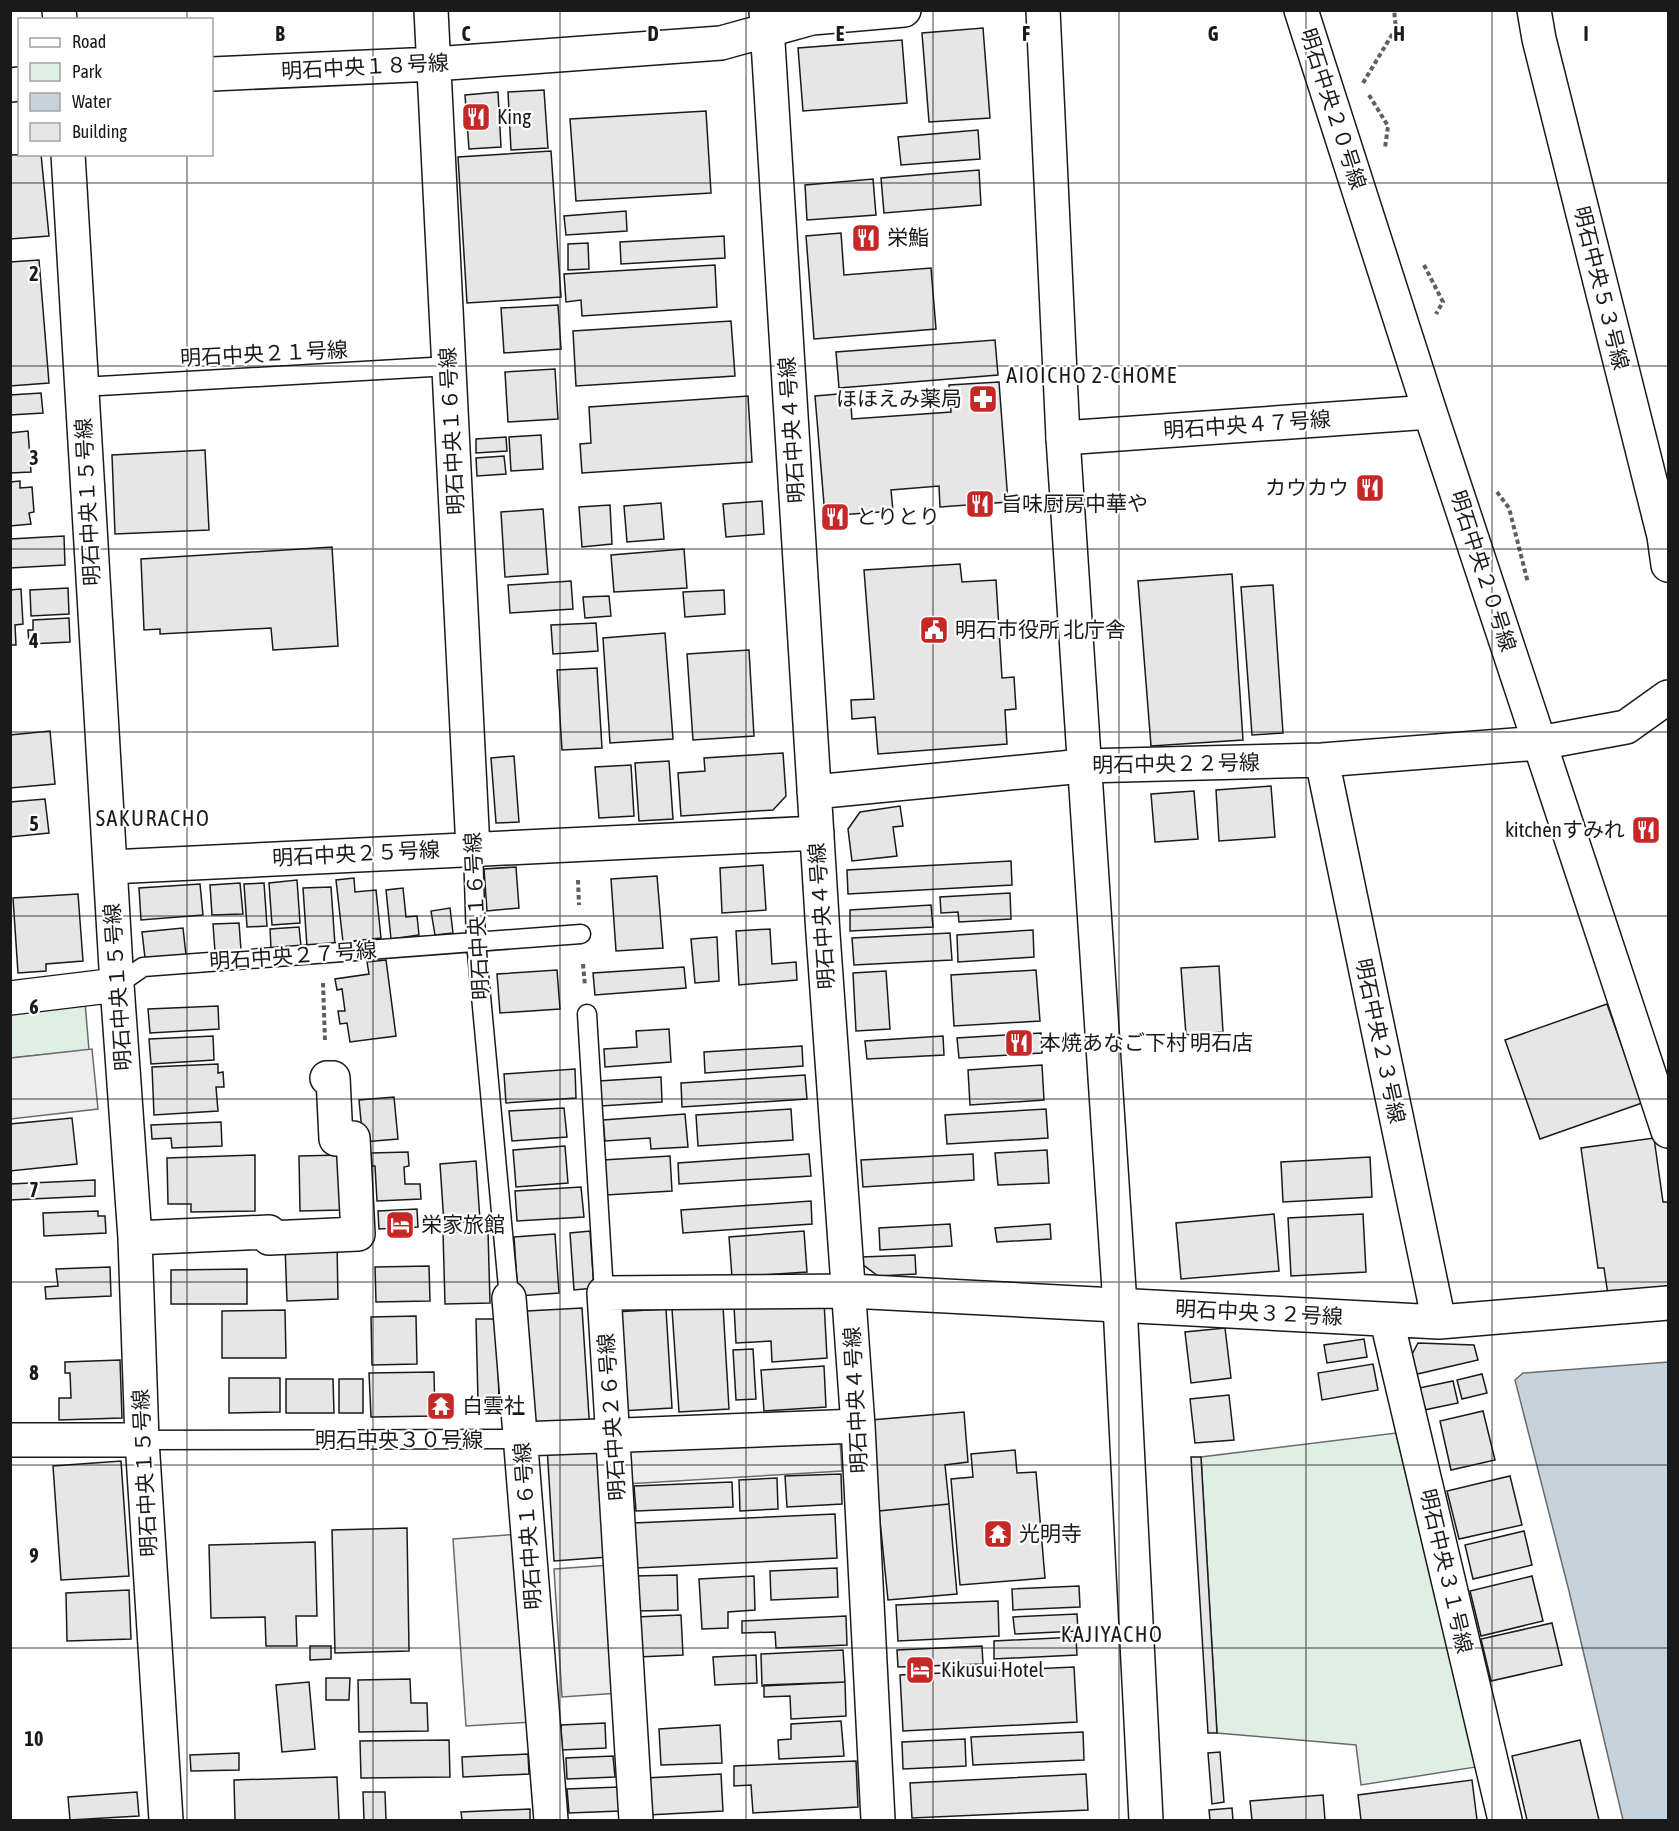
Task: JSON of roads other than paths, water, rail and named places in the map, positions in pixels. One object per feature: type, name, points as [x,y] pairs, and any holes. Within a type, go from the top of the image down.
[{"type":"street","name":"明石中央１６号線","points":[[431,10],[473,849]]},
{"type":"street","name":"明石中央１８号線","points":[[213,74],[434,64],[720,43],[766,20],[904,10]]},
{"type":"street","points":[[1043,10],[1063,438],[1120,1305],[1146,1821]]},
{"type":"street","name":"明石中央２０号線","points":[[1301,10],[1430,412],[1668,1131]]},
{"type":"street","name":"明石中央５３号線","points":[[1534,10],[1539,39],[1664,536],[1668,565]]},
{"type":"street","name":"明石中央４号線","points":[[766,20],[823,934],[850,1291],[878,1821]]},
{"type":"street","name":"明石中央１５号線","points":[[68,156],[117,985],[135,1238],[142,1440],[166,1821]]},
{"type":"street","name":"明石中央４７号線","points":[[1063,438],[1430,412]]},
{"type":"street","points":[[1539,743],[1626,727],[1668,697]]},
{"type":"street","name":"明石中央２２号線","points":[[814,792],[1083,766],[1322,760],[1539,743]]},
{"type":"street","name":"明石中央２３号線","points":[[1322,760],[1439,1322]]},
{"type":"street","name":"明石中央２５号線","points":[[110,867],[817,833]]},
{"type":"street","name":"明石中央２７号線","points":[[10,998],[117,985]]},
{"type":"street","points":[[135,1238],[269,1232],[269,1238],[358,1234],[353,1138],[336,1139],[333,1078],[327,1078]]},
{"type":"street","name":"明石中央３２号線","points":[[604,1293],[850,1291],[1439,1322],[1668,1303]]},
{"type":"street","name":"明石中央２６号線","points":[[604,1293],[636,1821]]},
{"type":"street","name":"明石中央１６号線","points":[[509,1298],[551,1821]]},
{"type":"street","name":"明石中央３１号線","points":[[1387,1321],[1505,1821]]},
{"type":"street","name":"明石中央３０号線","points":[[522,1440],[858,1426]]},
{"type":"street","name":"明石中央３０号線","points":[[10,1440],[142,1440]]},
{"type":"lane","name":"明石中央２１号線","points":[[82,387],[449,366]]},
{"type":"lane","name":"明石中央１６号線","points":[[473,849],[476,942],[509,1298]]},
{"type":"lane","name":"明石中央２７号線","points":[[117,985],[143,967],[581,934]]},
{"type":"lane","name":"明石中央２６号線","points":[[587,1014],[604,1293]]},
{"type":"lane","name":"明石中央３０号線","points":[[142,1440],[522,1440]]},
{"type":"water","points":[[1668,1362],[1668,1820],[1623,1820],[1569,1591],[1515,1380],[1523,1373]]},
{"type":"place","name":"King","points":[[476,117]]},
{"type":"place","name":"栄鮨","points":[[866,238]]},
{"type":"place","name":"ほほえみ薬局","points":[[983,399]]},
{"type":"place","name":"カウカウ","points":[[1370,488]]},
{"type":"place","name":"旨味厨房中華や","points":[[980,504]]},
{"type":"place","name":"とりとり","points":[[835,517]]},
{"type":"place","name":"明石市役所 北庁舎","points":[[934,630]]},
{"type":"place","name":"kitchenすみれ","points":[[1646,830]]},
{"type":"place","name":"本焼あなご下村 明石店","points":[[1019,1043]]},
{"type":"place","name":"栄家旅館","points":[[400,1225]]},
{"type":"place","name":"白雲社","points":[[441,1406]]},
{"type":"place","name":"光明寺","points":[[998,1534]]},
{"type":"place","name":"Kikusui Hotel","points":[[920,1670]]},
{"type":"district","name":"AIOICHO 2-CHOME","points":[[1092,375]]},
{"type":"district","name":"SAKURACHO","points":[[153,818]]},
{"type":"district","name":"KAJIYACHO","points":[[1112,1634]]}]
